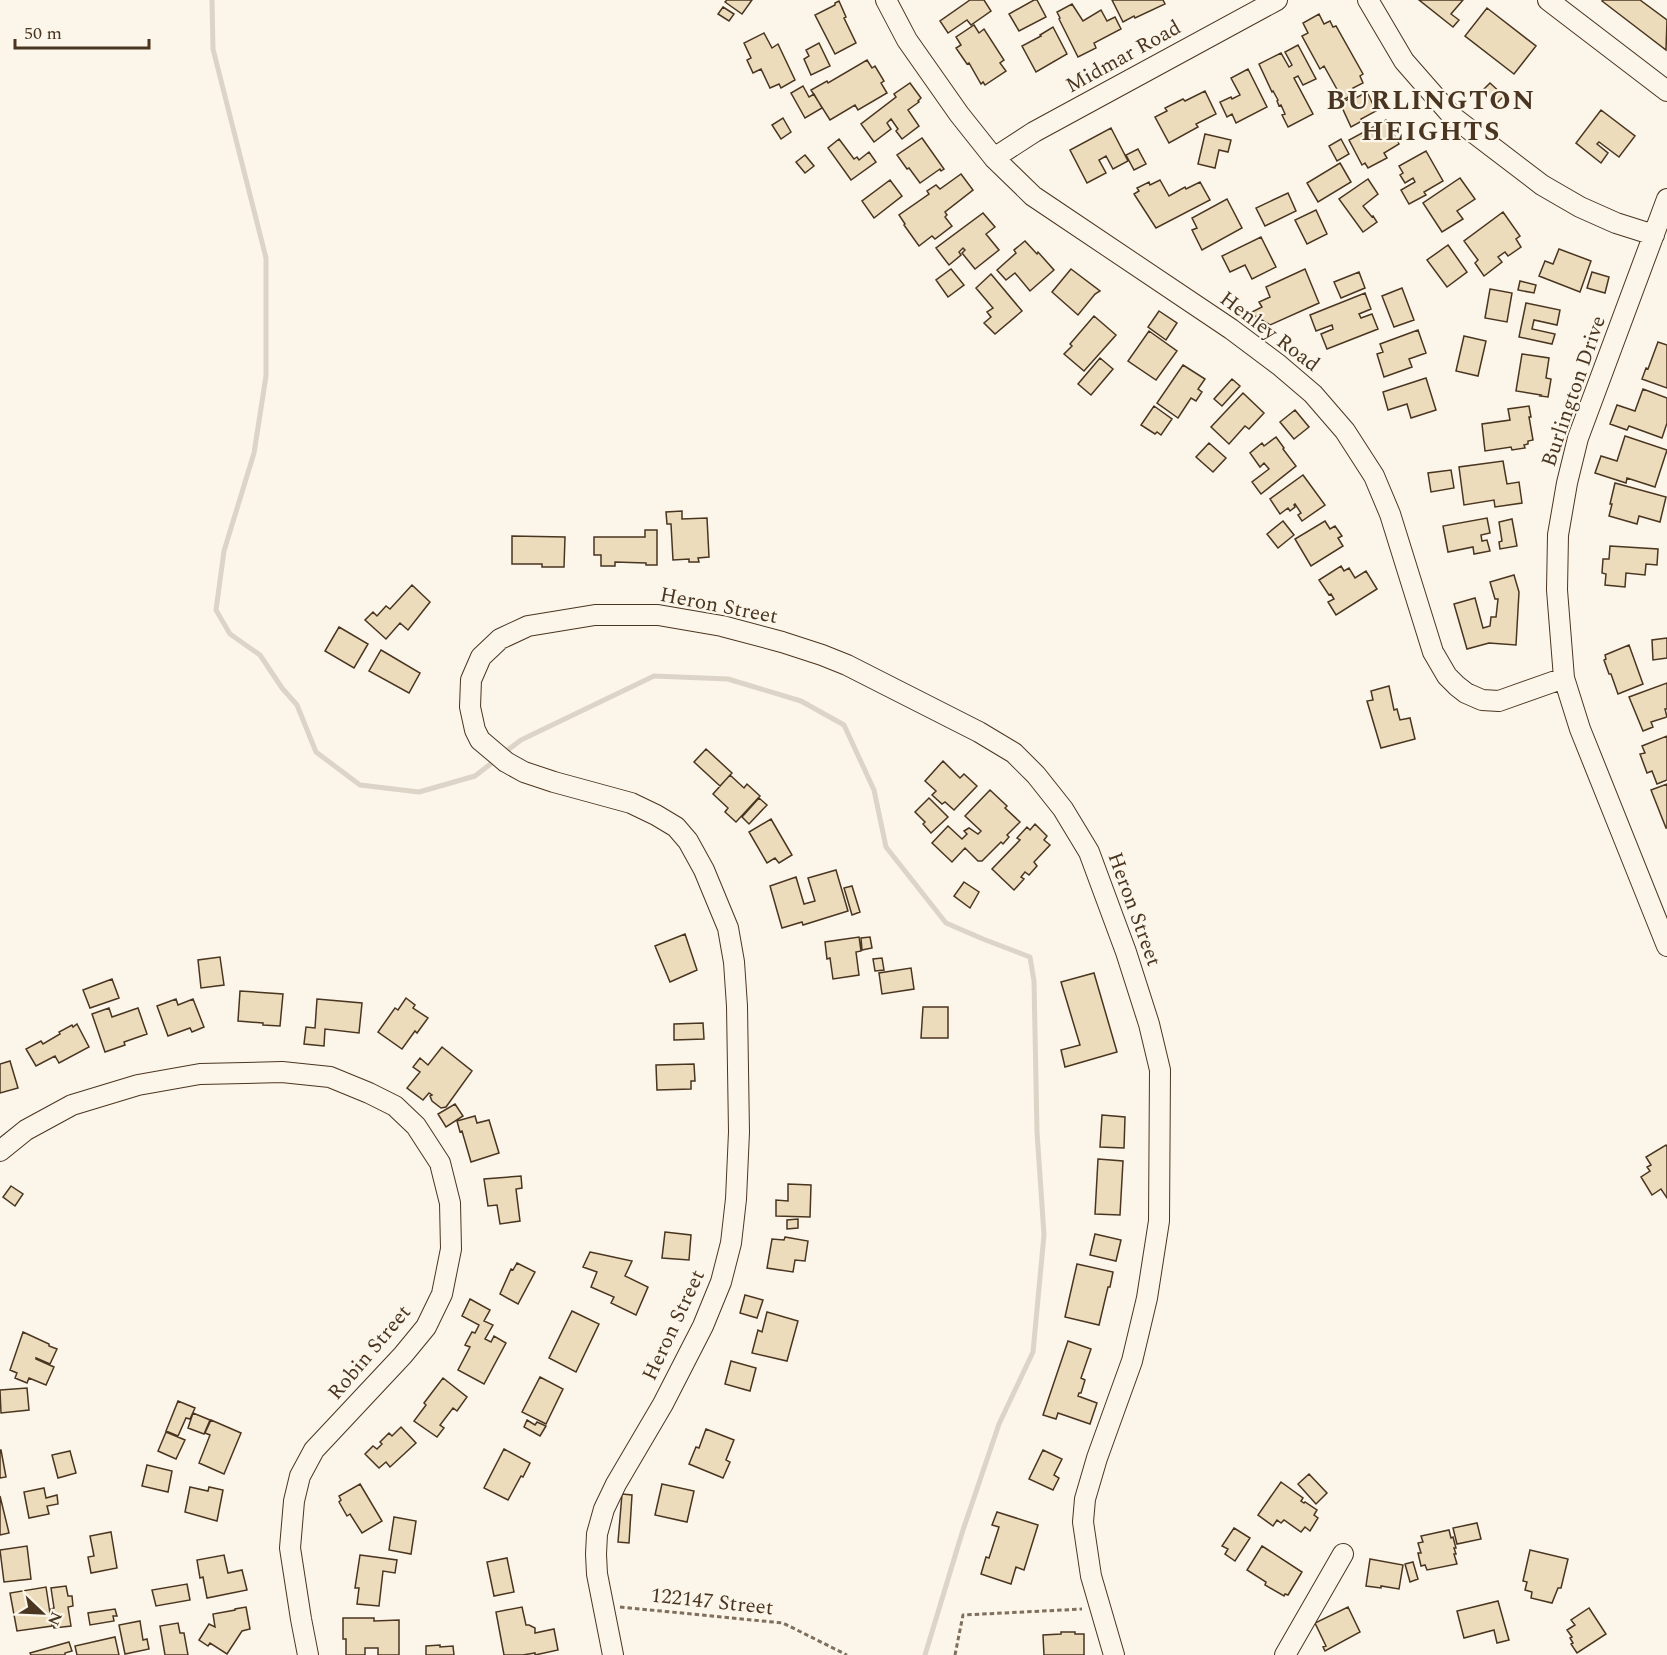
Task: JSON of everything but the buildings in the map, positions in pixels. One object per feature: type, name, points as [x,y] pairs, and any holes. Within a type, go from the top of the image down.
[{"type":"street","name":"Henley Road","points":[[886,0],[907,40],[959,114],[994,158],[1033,196],[1231,329],[1279,365],[1313,394],[1345,431],[1374,476],[1390,514],[1433,652],[1447,676],[1466,693],[1482,700],[1499,701],[1564,678]]},
{"type":"street","name":"Midmar Road","points":[[994,158],[1034,132],[1277,0]]},
{"type":"street","points":[[1368,0],[1404,61],[1453,117],[1542,185],[1580,207],[1616,223],[1654,235]]},
{"type":"street","points":[[1548,0],[1667,91]]},
{"type":"street","name":"Burlington Drive","points":[[1667,199],[1578,438],[1558,536],[1557,590],[1564,678],[1580,729],[1667,946]]},
{"type":"street","name":"Heron Street","points":[[613,1655],[597,1574],[597,1534],[604,1509],[663,1404],[703,1326],[721,1282],[731,1243],[736,1199],[739,1132],[737,1005],[734,962],[728,928],[704,870],[688,841],[675,828],[656,815],[631,803],[554,783],[524,772],[506,762],[480,740],[475,730],[470,707],[471,680],[481,657],[500,639],[528,626],[595,615],[658,615],[722,626],[782,642],[847,665],[979,732],[1014,753],[1036,775],[1063,809],[1089,852],[1133,973],[1160,1070],[1159,1221],[1147,1298],[1132,1361],[1097,1458],[1085,1499],[1083,1522],[1091,1576],[1114,1655]]},
{"type":"street","name":"Robin Street","points":[[0,1151],[26,1130],[72,1105],[138,1085],[200,1074],[282,1072],[330,1077],[395,1106],[416,1126],[440,1163],[450,1203],[451,1250],[442,1294],[426,1327],[403,1355],[314,1450],[300,1476],[294,1501],[290,1548],[300,1619],[308,1655]]},
{"type":"street","points":[[1285,1655],[1343,1554]]},
{"type":"path","name":"122147 Street","points":[[602,1605],[783,1623],[847,1655]]},
{"type":"path","points":[[955,1655],[963,1615],[1099,1608]]},
{"type":"waterway","points":[[212,0],[213,49],[266,258],[266,376],[254,453],[224,551],[216,610],[230,634],[260,655],[282,688],[297,705],[316,752],[360,785],[419,792],[475,776],[497,759]]},
{"type":"waterway","points":[[504,753],[521,740],[654,676],[728,679],[801,701],[844,725],[874,790],[886,847],[946,923],[1030,957],[1034,981],[1037,1132],[1044,1235],[1033,1352],[999,1424],[962,1533],[925,1655]]},
{"type":"district","name":"BURLINGTON HEIGHTS","points":[[1431,116]]}]
